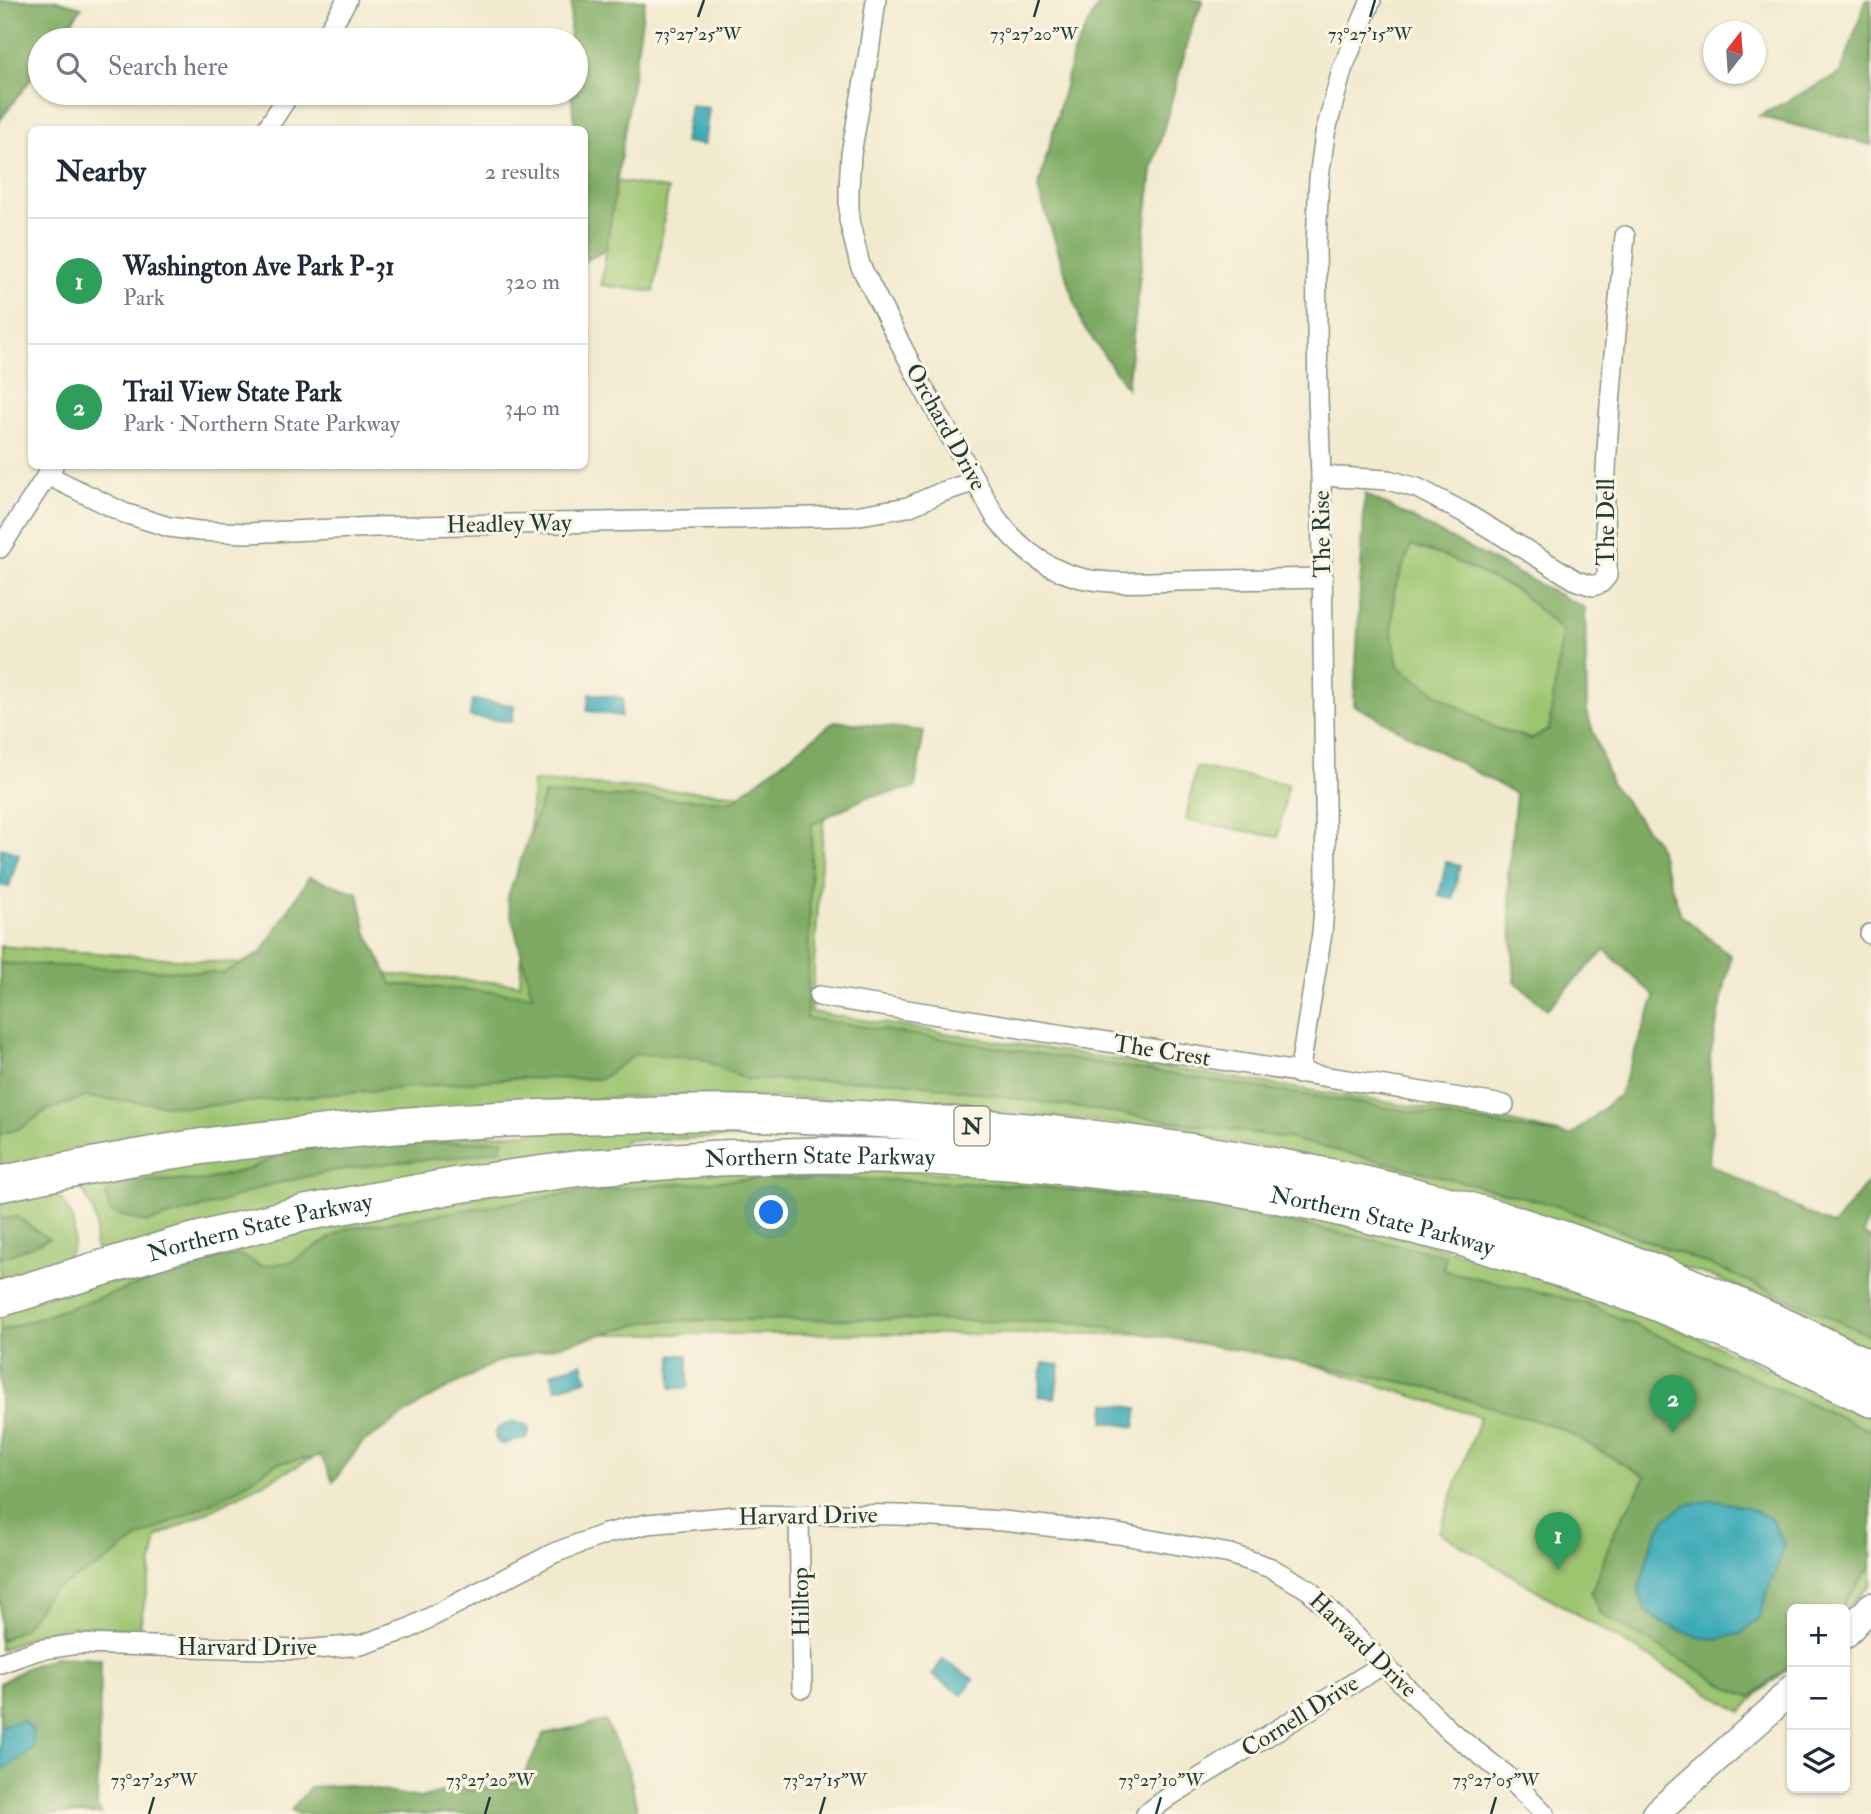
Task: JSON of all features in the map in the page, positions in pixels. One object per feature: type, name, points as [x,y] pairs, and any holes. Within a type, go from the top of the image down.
[{"type":"highway","name":"Northern State Parkway","points":[[0,1184],[200,1147],[374,1127],[531,1117],[732,1113],[983,1126],[1228,1158],[1344,1180],[1451,1206],[1636,1265],[1726,1300],[1871,1369]]},
{"type":"highway","name":"Northern State Parkway","points":[[0,1299],[178,1245],[305,1213],[457,1185],[582,1168],[718,1158],[820,1155],[930,1157],[1040,1164],[1209,1183],[1318,1203],[1455,1236],[1649,1300],[1745,1339],[1871,1399]]},
{"type":"main road","points":[[1850,1629],[1871,1606]]},
{"type":"main road","points":[[1655,1814],[1787,1693]]},
{"type":"street","points":[[330,28],[347,0]]},
{"type":"street","name":"Orchard Drive","points":[[876,0],[851,154],[849,220],[860,265],[920,382],[995,516],[1008,533],[1024,548],[1053,567],[1081,578],[1122,582],[1323,578]]},
{"type":"street","name":"The Rise","points":[[1299,1073],[1322,933],[1326,881],[1316,243],[1319,178],[1325,134],[1342,70],[1371,0]]},
{"type":"street","points":[[269,126],[282,105]]},
{"type":"street","name":"The Dell","points":[[1321,476],[1388,480],[1417,488],[1465,513],[1577,581],[1593,586],[1601,583],[1607,576],[1608,547],[1604,498],[1625,236]]},
{"type":"street","points":[[0,548],[50,470]]},
{"type":"street","name":"Headley Way","points":[[50,470],[124,513],[169,527],[247,533],[375,527],[854,516],[908,507],[976,481]]},
{"type":"street","name":"The Crest","points":[[819,996],[1504,1105]]},
{"type":"street","name":"Harvard Drive","points":[[0,1663],[38,1650],[78,1644],[303,1650],[361,1645],[408,1629],[554,1553],[606,1534],[647,1524],[748,1515],[834,1514],[1003,1521],[1118,1534],[1230,1555],[1271,1568],[1309,1590],[1450,1731],[1506,1774],[1545,1814]]},
{"type":"street","name":"Hilltop","points":[[799,1516],[802,1688]]},
{"type":"street","name":"Cornell Drive","points":[[1146,1814],[1170,1796],[1384,1664]]},
{"type":"green space","points":[[0,0],[56,0],[82,7],[67,28],[28,28],[28,83],[0,120]]},
{"type":"green space","points":[[572,0],[645,0],[606,250],[588,259],[588,126],[575,126],[572,105],[588,105],[588,28],[570,28]]},
{"type":"green space","points":[[1101,0],[1203,0],[1193,24],[1152,170],[1127,388],[1082,324],[1038,189],[1074,51]]},
{"type":"green space","points":[[1866,0],[1871,0],[1871,145],[1759,116],[1841,73]]},
{"type":"green space","points":[[616,181],[668,189],[654,292],[601,285]]},
{"type":"green space","points":[[1365,494],[1585,608],[1587,714],[1611,783],[1657,843],[1681,915],[1731,956],[1710,1057],[1713,1116],[1709,1164],[1833,1226],[1871,1178],[1871,1212],[1863,1234],[1871,1238],[1871,1336],[1718,1268],[1551,1204],[1286,1138],[897,1081],[747,1080],[700,1058],[636,1054],[601,1079],[516,1078],[190,1107],[85,1097],[46,1111],[19,1129],[0,1134],[0,963],[224,973],[261,953],[309,877],[358,893],[367,933],[392,984],[532,995],[507,899],[544,794],[732,801],[835,721],[924,731],[915,788],[867,797],[812,824],[807,1018],[1571,1136],[1619,1095],[1655,997],[1605,950],[1547,1009],[1515,982],[1508,875],[1516,794],[1354,705]],"holes":[[[1411,545],[1449,558],[1520,592],[1562,631],[1549,730],[1531,739],[1495,728],[1442,697],[1398,666],[1392,633],[1394,591]]]},
{"type":"green space","points":[[1411,545],[1449,558],[1520,592],[1563,631],[1549,730],[1531,739],[1495,728],[1442,697],[1398,666],[1392,633],[1394,591]]},
{"type":"green space","points":[[1196,767],[1288,784],[1278,837],[1186,820]]},
{"type":"green space","points":[[533,781],[825,800],[811,1012],[1507,1121],[1571,1136],[1871,1274],[1871,1350],[1801,1314],[1711,1276],[1303,1155],[1142,1126],[1021,1114],[842,1100],[677,1095],[520,1103],[0,1169],[0,946],[520,984]]},
{"type":"green space","points":[[623,1128],[814,1130],[809,1136],[625,1140],[623,1150],[110,1251],[96,1250],[94,1216],[79,1185],[80,1178],[331,1143]]},
{"type":"green space","points":[[503,1140],[501,1149],[474,1155],[332,1171],[265,1186],[219,1203],[146,1223],[110,1212],[106,1194],[118,1181],[205,1180],[249,1169],[290,1150]]},
{"type":"green space","points":[[773,1167],[1051,1176],[1322,1218],[1544,1274],[1543,1282],[1685,1332],[1871,1417],[1871,1584],[1850,1606],[1787,1604],[1787,1669],[1741,1712],[1439,1532],[1480,1417],[1214,1334],[540,1334],[331,1449],[157,1537],[139,1630],[91,1626],[62,1628],[0,1650],[0,1310],[216,1249],[387,1211],[495,1193]]},
{"type":"green space","points":[[757,1178],[901,1180],[1036,1186],[1219,1208],[1446,1255],[1443,1270],[1586,1303],[1871,1431],[1871,1566],[1844,1604],[1787,1604],[1787,1668],[1751,1697],[1732,1689],[1600,1613],[1591,1593],[1616,1528],[1646,1477],[1560,1428],[1418,1385],[1082,1323],[875,1319],[651,1321],[494,1363],[428,1399],[362,1443],[333,1482],[321,1456],[277,1463],[230,1494],[138,1538],[102,1564],[50,1592],[24,1628],[0,1641],[0,1331],[218,1258],[240,1255],[262,1266],[291,1262],[345,1229],[584,1191]],"holes":[[[1777,1568],[1760,1616],[1699,1637],[1662,1623],[1647,1611]]]},
{"type":"green space","points":[[33,1185],[53,1192],[65,1205],[73,1225],[73,1246],[62,1263],[52,1270],[0,1286],[0,1190]]},
{"type":"green space","points":[[17,1217],[49,1239],[0,1257],[0,1219]]},
{"type":"green space","points":[[55,1657],[101,1659],[97,1807],[102,1814],[0,1814],[0,1683],[26,1668]]},
{"type":"green space","points":[[605,1721],[629,1770],[638,1814],[298,1814],[291,1810],[310,1787],[350,1785],[419,1798],[460,1787],[473,1790],[521,1781],[544,1734]]},
{"type":"water","points":[[690,105],[709,108],[704,145],[684,142]]},
{"type":"water","points":[[590,693],[623,698],[621,716],[587,711]]},
{"type":"water","points":[[472,700],[514,705],[512,722],[470,717]]},
{"type":"water","points":[[1,848],[19,854],[9,887],[0,885]]},
{"type":"water","points":[[1446,862],[1460,865],[1453,899],[1439,896]]},
{"type":"water","points":[[672,1355],[688,1355],[688,1388],[671,1388]]},
{"type":"water","points":[[582,1363],[587,1379],[556,1389],[551,1373]]},
{"type":"water","points":[[1043,1363],[1060,1365],[1055,1398],[1038,1396]]},
{"type":"water","points":[[1106,1403],[1138,1408],[1135,1427],[1104,1422]]},
{"type":"water","points":[[512,1422],[529,1428],[529,1435],[524,1440],[501,1444],[496,1440],[495,1432]]},
{"type":"water","points":[[1711,1500],[1746,1507],[1771,1519],[1784,1544],[1760,1616],[1741,1634],[1714,1639],[1699,1637],[1662,1623],[1647,1611],[1638,1593],[1652,1542],[1665,1519],[1685,1505]]},
{"type":"water","points":[[943,1659],[973,1679],[962,1695],[932,1675]]},
{"type":"water","points":[[22,1720],[33,1729],[33,1750],[0,1771],[0,1726]]},
{"type":"place","name":"Trail View State Park","points":[[1673,1433]]},
{"type":"place","name":"Washington Ave Park P-31","points":[[1558,1570]]}]
